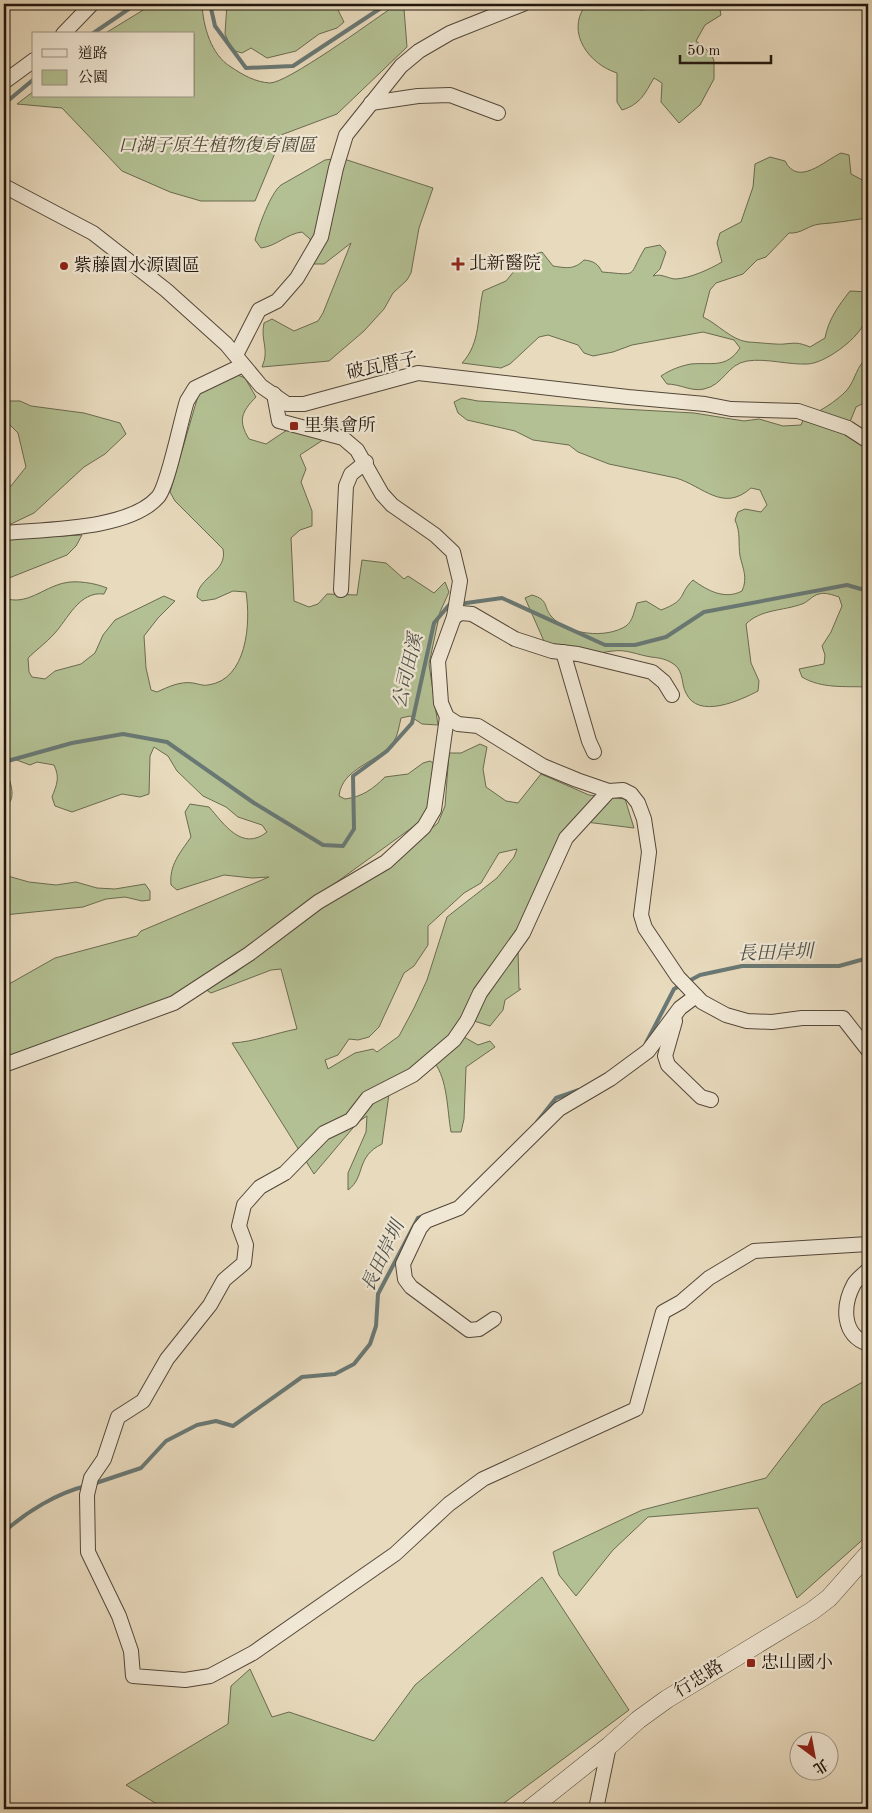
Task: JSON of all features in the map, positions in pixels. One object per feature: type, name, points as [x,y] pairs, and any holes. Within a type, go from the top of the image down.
[{"type":"street","points":[[65,32],[92,4]]},
{"type":"street","points":[[4,533],[89,525],[127,516],[146,506],[159,496],[187,401],[195,388],[239,360],[259,310],[278,301],[292,284],[321,237],[336,168],[346,135],[401,66],[419,51],[450,33],[523,4]]},
{"type":"street","points":[[4,82],[32,61]]},
{"type":"street","points":[[371,104],[418,96],[450,95],[498,114]]},
{"type":"street","name":"破瓦厝子","points":[[4,186],[93,233],[166,290],[226,344],[261,386],[287,404],[304,404],[418,373],[628,398],[705,404],[731,409],[798,411],[848,428],[868,441]]},
{"type":"street","points":[[4,1065],[174,1003],[249,954],[318,902],[386,862],[424,828],[434,810],[447,717],[441,703],[438,661],[454,615],[460,581],[453,552],[435,535],[392,505],[382,494],[366,462],[357,450],[343,438],[279,421],[274,394]]},
{"type":"street","points":[[341,590],[346,486],[351,474],[366,462]]},
{"type":"street","points":[[454,615],[461,613],[472,614],[515,639],[552,651],[578,654],[652,672],[664,682],[672,695]]},
{"type":"street","points":[[563,652],[589,741],[594,752]]},
{"type":"street","points":[[447,717],[458,724],[478,726],[544,766],[610,791],[623,790],[631,794],[644,819],[649,852],[641,915],[645,928],[678,977],[702,1002],[726,1015],[747,1021],[772,1022],[802,1018],[843,1018],[868,1050]]},
{"type":"street","points":[[610,791],[566,838],[523,933],[480,993],[467,1021],[454,1040],[413,1075],[368,1098],[351,1120],[324,1133],[285,1173],[260,1187],[244,1205],[240,1226],[246,1244],[244,1262],[224,1280],[210,1305],[167,1359],[143,1401],[118,1418],[104,1459],[91,1478],[87,1494],[86,1526],[88,1552],[119,1616],[131,1651],[133,1676],[185,1680],[210,1676],[254,1653],[395,1554],[449,1504],[483,1479],[636,1409],[663,1312],[681,1302],[709,1278],[754,1251],[868,1244]]},
{"type":"street","points":[[494,1319],[479,1329],[469,1330],[410,1287],[405,1279],[403,1264],[420,1228],[426,1221],[459,1208],[559,1109],[610,1079],[648,1051],[680,1008],[694,994]]},
{"type":"street","points":[[680,1008],[665,1056],[668,1065],[700,1097],[711,1100]]},
{"type":"street","points":[[868,1270],[855,1282],[846,1302],[845,1317],[849,1330],[859,1341],[868,1344]]},
{"type":"street","name":"行忠路","points":[[530,1809],[609,1746],[638,1720],[667,1699],[812,1611],[830,1598],[868,1554]]},
{"type":"street","points":[[596,1809],[609,1746]]},
{"type":"green space","name":"口湖子原生植物復育園區","points":[[153,4],[202,4],[209,39],[213,48],[224,62],[254,80],[270,83],[293,73],[329,51],[390,9],[404,9],[407,47],[337,114],[273,138],[275,153],[255,201],[201,201],[170,192],[122,171],[62,108],[17,104],[32,93],[32,98],[195,98],[195,32],[107,32]]},
{"type":"green space","points":[[227,4],[335,4],[344,22],[337,28],[319,34],[296,51],[267,58],[251,48],[242,53],[232,50],[225,34]]},
{"type":"green space","points":[[592,4],[642,10],[683,4],[700,8],[719,4],[721,15],[705,25],[696,41],[711,53],[714,61],[714,79],[700,105],[679,123],[661,102],[662,83],[654,78],[645,93],[634,105],[622,110],[617,102],[617,73],[598,63],[583,46],[579,37],[580,16],[585,6]]},
{"type":"green space","points":[[841,153],[849,155],[851,174],[868,183],[868,218],[816,225],[798,232],[789,233],[766,257],[757,260],[743,274],[716,283],[710,290],[703,317],[742,341],[777,344],[797,343],[810,347],[825,338],[831,319],[850,291],[868,292],[867,313],[863,325],[847,344],[823,360],[808,364],[762,360],[747,361],[735,366],[711,387],[699,390],[667,384],[661,376],[672,370],[691,364],[724,362],[735,355],[740,348],[734,340],[703,332],[632,345],[613,352],[593,356],[584,353],[578,345],[548,335],[539,337],[510,364],[501,368],[462,363],[468,355],[475,338],[483,291],[506,281],[526,257],[542,252],[553,266],[573,267],[584,260],[595,263],[602,272],[628,274],[634,270],[645,248],[660,245],[666,252],[660,269],[653,276],[659,275],[676,279],[694,275],[722,262],[717,243],[720,233],[741,222],[753,187],[755,164],[770,157],[785,161],[790,168],[797,172],[804,172],[812,170]]},
{"type":"green space","points":[[341,158],[433,188],[419,228],[411,273],[407,280],[393,293],[384,309],[364,331],[329,361],[262,367],[265,355],[264,323],[272,319],[294,331],[318,321],[351,243],[324,264],[314,264],[310,239],[302,232],[261,248],[255,240],[262,219],[273,195],[281,185],[325,160]]},
{"type":"green space","points":[[868,357],[868,401],[856,407],[850,422],[859,431],[868,430],[868,687],[826,685],[802,677],[799,669],[824,664],[825,655],[822,646],[831,632],[842,606],[839,597],[821,593],[802,604],[758,616],[746,624],[751,663],[759,681],[758,691],[720,706],[710,707],[692,701],[684,690],[678,668],[663,659],[627,651],[618,651],[602,653],[568,663],[547,648],[525,598],[532,595],[543,601],[551,616],[558,622],[576,631],[598,634],[608,633],[626,626],[632,619],[637,603],[646,601],[661,610],[670,606],[679,600],[693,580],[717,593],[729,595],[742,591],[745,578],[735,520],[738,512],[745,509],[761,512],[767,505],[760,490],[751,488],[741,495],[722,498],[676,478],[609,464],[578,452],[569,445],[533,440],[515,431],[467,420],[458,413],[454,402],[462,398],[478,401],[694,413],[744,421],[759,419],[783,426],[801,425],[804,418],[827,406],[847,390],[858,368]]},
{"type":"green space","points":[[235,374],[245,378],[256,397],[244,412],[242,422],[249,439],[266,444],[287,430],[326,438],[300,455],[306,469],[301,482],[312,511],[312,526],[300,530],[291,538],[294,601],[309,607],[318,604],[327,594],[357,595],[362,560],[386,563],[404,579],[408,576],[434,593],[445,582],[449,592],[440,612],[429,664],[438,725],[422,724],[410,716],[401,718],[394,741],[380,755],[347,778],[339,796],[345,799],[357,796],[372,789],[385,777],[408,774],[423,763],[430,761],[437,765],[428,816],[182,994],[4,1058],[4,989],[9,984],[55,958],[137,936],[141,931],[269,877],[252,878],[224,875],[177,890],[171,885],[174,865],[191,837],[185,812],[190,804],[209,807],[227,828],[242,837],[250,839],[267,832],[262,825],[238,817],[226,807],[203,796],[177,771],[168,756],[154,747],[150,756],[149,794],[140,797],[122,794],[72,812],[55,806],[52,797],[57,777],[54,765],[37,762],[30,765],[14,759],[5,759],[12,798],[4,808],[4,598],[20,600],[56,585],[69,582],[85,582],[107,588],[104,594],[95,594],[81,601],[54,634],[28,658],[29,672],[32,677],[45,679],[55,671],[81,664],[95,653],[103,635],[115,620],[164,596],[175,601],[144,636],[146,668],[151,690],[157,692],[183,683],[206,685],[221,681],[231,673],[238,662],[243,648],[248,619],[246,592],[233,591],[215,599],[202,601],[197,597],[202,584],[221,563],[223,549],[175,501],[170,492],[200,389]]},
{"type":"green space","points":[[8,401],[20,401],[31,406],[84,413],[120,423],[126,434],[105,454],[84,467],[34,513],[11,524],[4,522],[4,487],[11,486],[26,467],[18,433],[9,424],[4,412]]},
{"type":"green space","points":[[82,535],[76,546],[67,555],[4,580],[4,539]]},
{"type":"green space","points":[[480,744],[487,747],[483,769],[486,787],[506,801],[518,803],[541,774],[589,795],[625,799],[634,828],[586,822],[575,833],[518,949],[519,989],[521,989],[505,1000],[503,1010],[490,1026],[474,1021],[464,1037],[478,1045],[490,1041],[495,1047],[466,1067],[464,1119],[461,1132],[451,1132],[442,1077],[434,1062],[389,1094],[382,1144],[368,1155],[354,1185],[348,1190],[348,1173],[366,1132],[367,1116],[358,1122],[314,1174],[232,1043],[297,1029],[281,969],[271,970],[211,993],[205,989],[235,973],[306,916],[400,855],[438,823],[445,806],[449,753],[461,753]],"holes":[[[517,849],[514,857],[497,878],[447,917],[427,980],[399,1036],[377,1052],[373,1049],[355,1053],[328,1069],[325,1060],[338,1055],[349,1039],[358,1040],[369,1037],[379,1027],[404,973],[414,966],[428,945],[428,926],[464,893],[481,883],[499,853]]]},
{"type":"green space","points":[[4,875],[29,882],[56,885],[76,882],[97,888],[115,889],[145,884],[150,891],[150,900],[142,901],[125,897],[106,899],[83,907],[4,915]]},
{"type":"green space","points":[[868,1379],[868,1535],[797,1598],[758,1508],[648,1517],[613,1550],[576,1596],[559,1575],[553,1552],[642,1510],[766,1478],[822,1405]]},
{"type":"green space","points":[[542,1577],[629,1710],[496,1809],[165,1809],[126,1785],[228,1724],[231,1686],[250,1669],[272,1717],[289,1712],[374,1741],[415,1685]]},
{"type":"waterway","name":"公司田溪","points":[[95,32],[136,4]]},
{"type":"waterway","name":"公司田溪","points":[[210,4],[215,26],[246,68],[293,66],[387,4]]},
{"type":"waterway","name":"公司田溪","points":[[4,104],[32,81]]},
{"type":"waterway","name":"公司田溪","points":[[459,604],[502,598],[605,645],[635,645],[666,637],[704,612],[847,585],[868,591]]},
{"type":"waterway","name":"公司田溪","points":[[4,762],[72,743],[123,734],[167,742],[254,803],[323,845],[343,846],[354,829],[353,776],[387,751],[412,723],[434,623],[449,605],[452,605]]},
{"type":"waterway","name":"長田岸圳","points":[[646,1043],[674,989],[700,975],[742,966],[839,966],[868,958]]},
{"type":"waterway","name":"長田岸圳","points":[[537,1122],[556,1098],[579,1090]]},
{"type":"waterway","name":"長田岸圳","points":[[93,1484],[141,1468],[166,1441],[197,1425],[216,1421],[233,1426],[302,1377],[335,1374],[354,1364],[370,1344],[376,1326],[378,1294],[418,1218],[424,1216]]},
{"type":"waterway","name":"長田岸圳","points":[[4,1532],[42,1504],[64,1493],[86,1486]]},
{"type":"place","name":"北新醫院","points":[[458,264]]},
{"type":"place","name":"紫藤園水源園區","points":[[64,266]]},
{"type":"place","name":"里集會所","points":[[294,426]]},
{"type":"place","name":"忠山國小","points":[[751,1663]]}]
